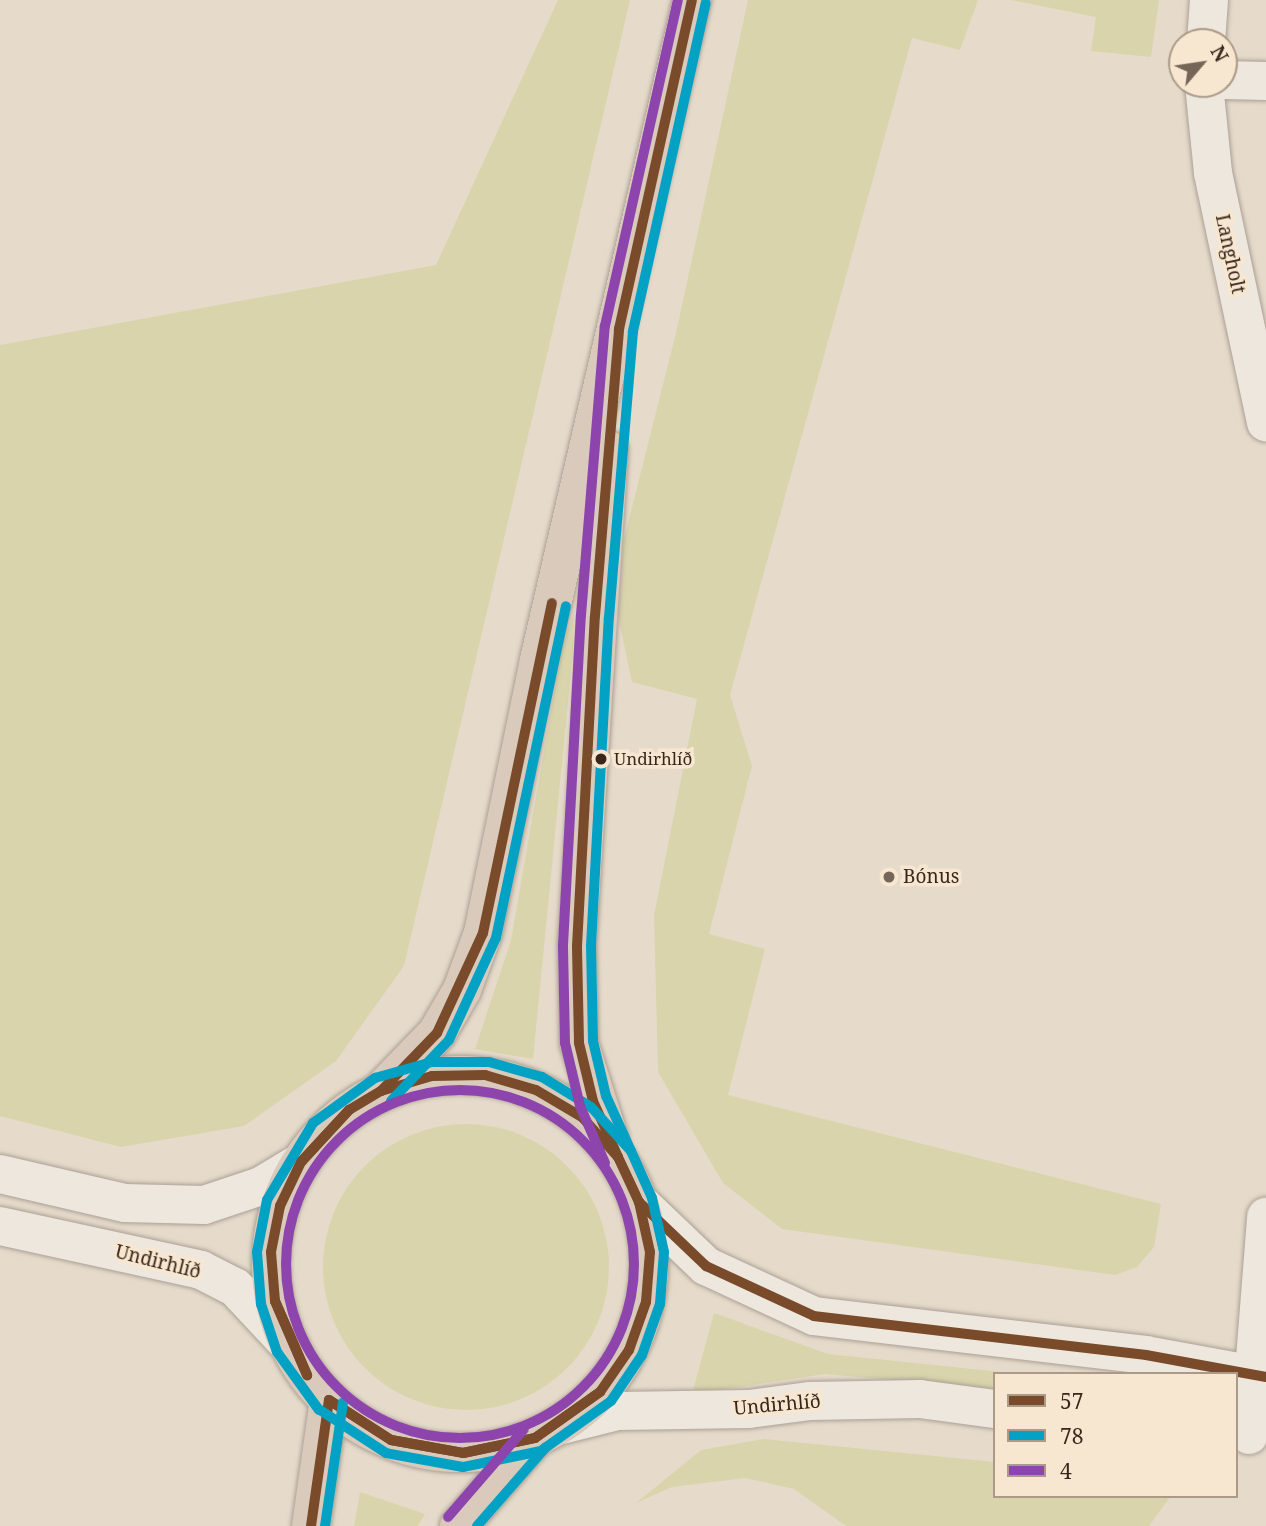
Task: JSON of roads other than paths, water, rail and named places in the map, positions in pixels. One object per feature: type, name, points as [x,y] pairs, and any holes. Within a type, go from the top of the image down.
[{"type":"highway","points":[[548,1431],[488,1450],[427,1450],[358,1423],[329,1400],[290,1346],[275,1301],[271,1252],[280,1206],[301,1162],[323,1133],[381,1091],[437,1033],[462,990],[483,933],[539,660],[619,329],[692,0]]},
{"type":"highway","points":[[459,1526],[548,1431],[607,1382],[629,1350],[646,1302],[650,1252],[639,1202],[593,1101],[579,1042],[577,946],[619,329]]},
{"type":"highway","points":[[381,1091],[432,1076],[485,1075],[536,1090],[570,1110],[618,1157]]},
{"type":"highway","points":[[311,1526],[329,1400]]},
{"type":"street","points":[[1207,28],[1209,0]]},
{"type":"street","points":[[1238,80],[1266,80]]},
{"type":"street","name":"Langholt","points":[[1205,98],[1213,173],[1266,422]]},
{"type":"street","points":[[0,1174],[125,1203],[204,1205],[261,1186],[301,1162]]},
{"type":"street","points":[[639,1202],[706,1266],[814,1316],[1146,1355],[1237,1372]]},
{"type":"street","points":[[1251,1435],[1259,1376],[1266,1217]]},
{"type":"street","name":"Undirhlíð","points":[[0,1226],[201,1270],[235,1287],[290,1346]]},
{"type":"street","points":[[1238,1372],[1259,1376]]},
{"type":"street","name":"Undirhlíð","points":[[548,1431],[617,1410],[749,1409],[810,1401],[920,1399],[993,1409]]},
{"type":"place","name":"Undirhlíð","points":[[601,759]]},
{"type":"place","name":"Bónus","points":[[889,877]]}]
